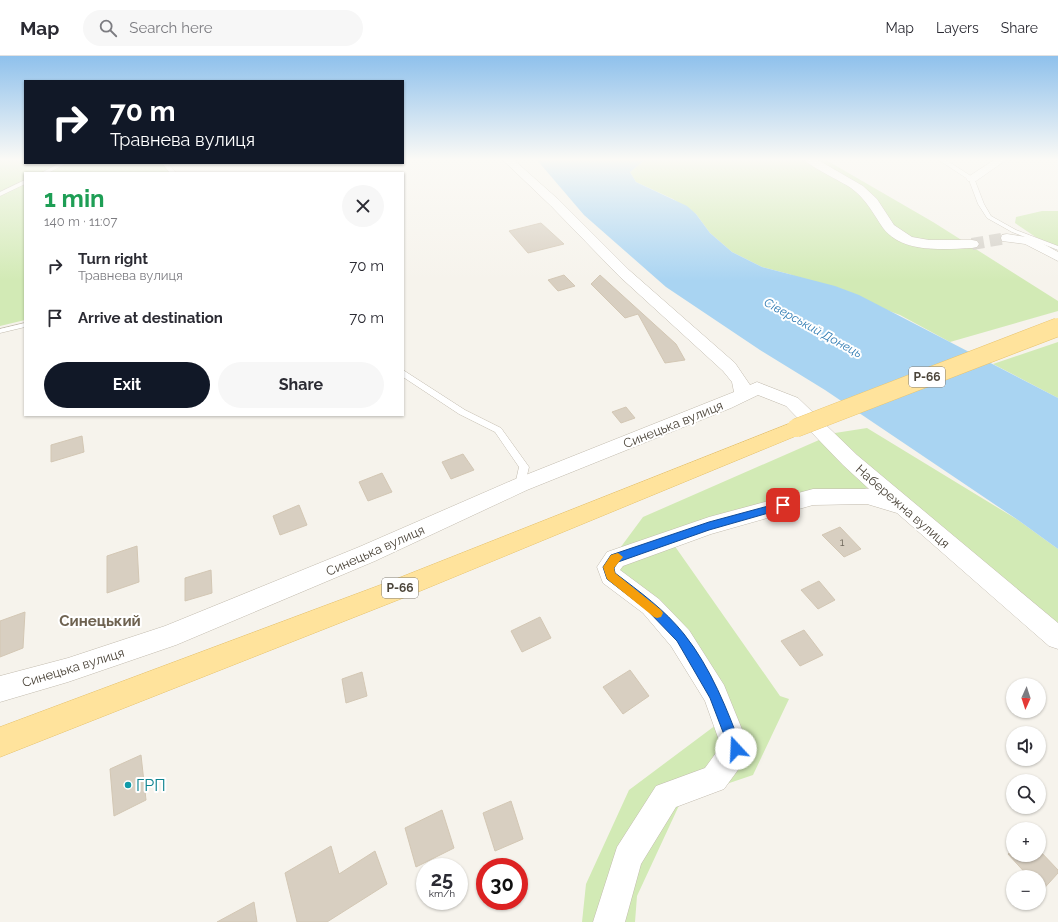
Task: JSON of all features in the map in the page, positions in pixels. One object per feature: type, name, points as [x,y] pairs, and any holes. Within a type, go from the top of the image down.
[{"type":"main road","name":"Р-66","points":[[0,742],[267,640],[588,514],[796,428],[1058,327]]},
{"type":"street","points":[[552,200],[624,273],[729,367],[740,381],[744,395]]},
{"type":"street","points":[[871,200],[891,229],[913,242],[928,244],[972,244]]},
{"type":"street","points":[[1006,238],[1028,241],[1058,257]]},
{"type":"street","name":"Набережна вулиця","points":[[744,395],[757,388],[792,402],[850,460],[1058,638]]},
{"type":"street","name":"Синецька вулиця","points":[[0,689],[68,670],[167,637],[366,554],[520,485],[744,395]]},
{"type":"street","points":[[609,922],[628,858],[666,796],[714,780],[736,749],[715,694],[680,638],[651,606],[611,576],[608,567],[615,558],[709,526],[813,497],[867,496],[892,502],[915,517]]},
{"type":"lane","points":[[980,200],[989,217],[1014,231],[1058,248]]},
{"type":"lane","points":[[0,331],[24,325]]},
{"type":"lane","points":[[404,374],[462,412],[498,430],[524,467],[520,485]]},
{"type":"green space","points":[[0,200],[24,200],[24,320],[0,326]]},
{"type":"green space","points":[[675,200],[896,200],[933,222],[1058,301],[1058,311],[950,342],[900,315],[789,274],[762,267],[732,252],[710,233],[696,214]]},
{"type":"green space","points":[[1042,211],[1058,211],[1058,246],[1040,240],[1015,223],[1016,217]]},
{"type":"green space","points":[[1058,342],[1058,398],[993,364]]},
{"type":"green space","points":[[867,428],[1018,520],[1058,549],[1058,623],[881,479],[860,492],[796,497],[674,545],[780,696],[789,699],[753,775],[682,799],[637,896],[635,922],[582,922],[586,884],[629,790],[732,713],[609,563],[643,517],[835,433]]},
{"type":"water","name":"Сіверський Донець","points":[[572,200],[675,200],[687,206],[696,214],[710,233],[732,252],[762,267],[835,286],[859,295],[1058,398],[1058,549],[1018,520],[825,390],[760,350],[666,287],[584,215]]},
{"type":"building","points":[[541,223],[564,244],[528,253],[509,231]]},
{"type":"building","points":[[564,275],[575,286],[558,291],[548,280]]},
{"type":"building","points":[[600,275],[676,344],[685,360],[665,363],[638,314],[625,318],[591,284]]},
{"type":"building","points":[[626,407],[635,418],[621,423],[612,412]]},
{"type":"building","points":[[82,436],[84,452],[51,462],[51,445]]},
{"type":"building","points":[[463,454],[474,470],[451,479],[442,462]]},
{"type":"building","points":[[382,473],[392,492],[368,501],[359,482]]},
{"type":"building","points":[[299,505],[307,525],[280,535],[273,516]]},
{"type":"building","points":[[840,527],[861,549],[844,557],[822,535]]},
{"type":"building","points":[[137,546],[139,582],[107,593],[107,556]]},
{"type":"building","points":[[211,570],[212,593],[185,601],[185,578]]},
{"type":"building","points":[[819,581],[835,600],[818,609],[801,590]]},
{"type":"building","points":[[25,612],[23,648],[0,657],[0,621]]},
{"type":"building","points":[[540,617],[551,638],[522,652],[511,631]]},
{"type":"building","points":[[804,630],[823,655],[800,666],[781,641]]},
{"type":"building","points":[[630,670],[649,696],[623,714],[603,687]]},
{"type":"building","points":[[362,672],[367,696],[346,703],[342,679]]},
{"type":"building","name":"ГРП","points":[[141,755],[146,800],[114,816],[110,769]]},
{"type":"building","points":[[511,801],[523,839],[495,851],[483,813]]},
{"type":"building","points":[[442,810],[454,848],[434,858],[416,858],[416,867],[405,828]]},
{"type":"building","points":[[331,846],[339,874],[375,851],[387,884],[327,922],[297,922],[285,873]]},
{"type":"building","points":[[1046,857],[1058,870],[1058,873],[1046,886],[1046,870],[1023,870],[1015,862],[1046,862]]},
{"type":"building","points":[[254,902],[257,922],[217,922]]},
{"type":"tunnel","points":[[972,244],[1007,238]]},
{"type":"slow traffic","points":[[618,557],[615,558],[608,567],[611,576],[651,606],[657,613]]},
{"type":"place","name":"ГРП","points":[[128,785]]},
{"type":"district","name":"Синецький","points":[[100,621]]},
{"type":"route","points":[[736,749],[715,694],[680,638],[651,606],[611,576],[608,567],[615,558],[709,526],[783,505]]}]
